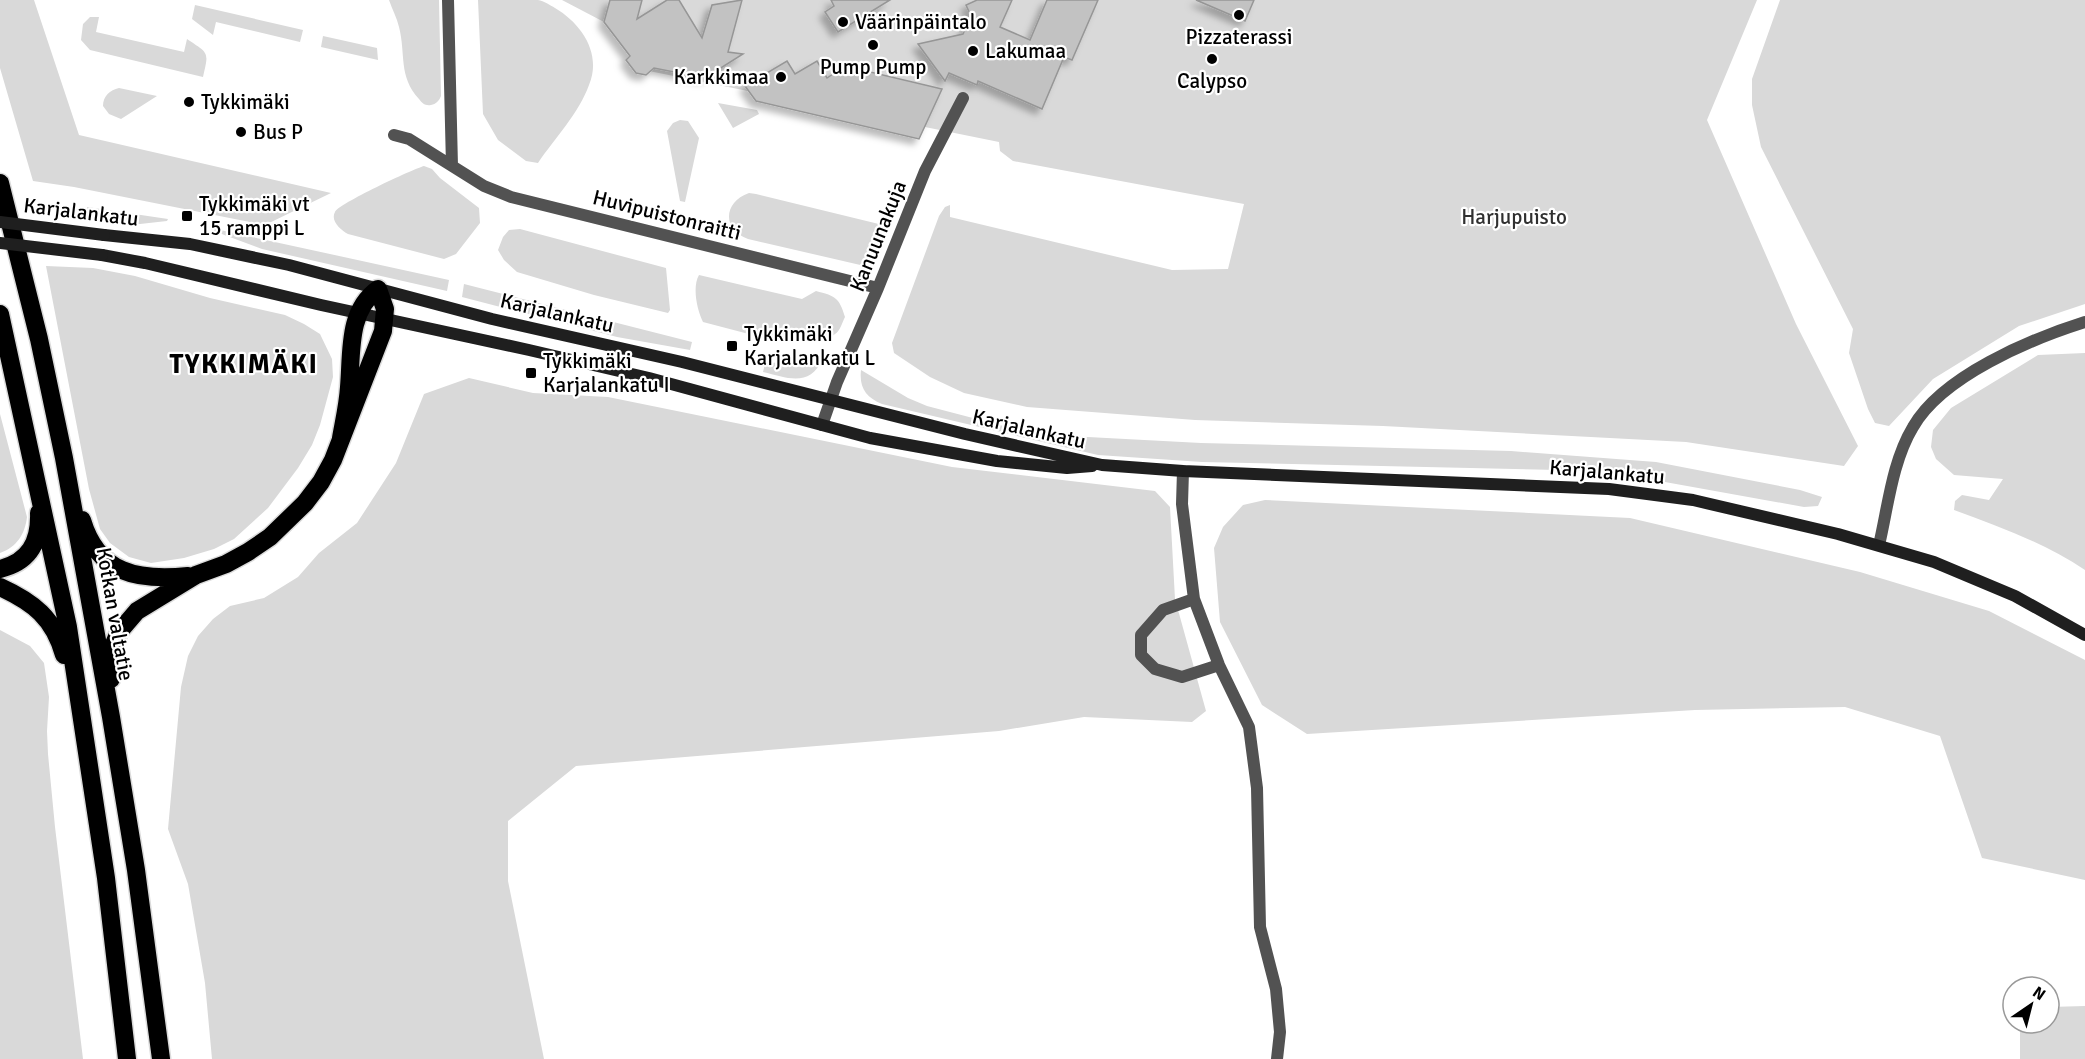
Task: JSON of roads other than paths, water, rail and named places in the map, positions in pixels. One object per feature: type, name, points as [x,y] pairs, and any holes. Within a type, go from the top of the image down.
[{"type":"highway","name":"Kotkan valtatie","points":[[0,183],[39,339],[64,458],[136,870],[161,1059]]},
{"type":"highway","points":[[111,717],[110,662],[114,644],[119,632],[137,611],[196,575],[226,564],[248,552],[288,521],[321,482],[333,460],[386,318],[383,298],[378,289],[364,301],[358,313],[351,342],[347,409],[341,438]]},
{"type":"highway","points":[[0,314],[68,627],[106,878],[127,1059]]},
{"type":"highway","points":[[64,458],[84,525],[99,554],[124,572],[143,577],[196,575]]},
{"type":"highway","points":[[0,569],[15,564],[26,556],[38,534],[37,479]]},
{"type":"highway","points":[[0,587],[36,608],[56,632],[62,646],[86,746]]},
{"type":"main road","name":"Karjalankatu","points":[[0,222],[190,244],[289,265],[492,319],[682,362],[965,434],[1102,465],[1183,471],[1615,490],[1693,500],[1838,534],[1934,562],[1981,580],[2048,613],[2085,635]]},
{"type":"main road","name":"Karjalankatu","points":[[0,243],[102,255],[386,318],[649,378],[870,438],[997,461],[1067,468],[1102,465]]},
{"type":"street","points":[[448,0],[452,166]]},
{"type":"street","name":"Kanuunakuja","points":[[822,426],[830,400],[925,171],[963,98]]},
{"type":"street","name":"Huvipuistonraitti","points":[[394,135],[409,139],[484,186],[511,197],[878,288]]},
{"type":"street","points":[[1879,545],[1899,460],[1913,426],[1923,413],[1954,385],[2009,351],[2085,322]]},
{"type":"street","points":[[1183,471],[1182,504],[1194,599],[1219,665],[1250,727],[1257,788],[1260,927],[1276,988],[1280,1032],[1277,1059]]},
{"type":"street","points":[[1194,599],[1163,610],[1141,635],[1140,655],[1155,669],[1182,677],[1219,665]]},
{"type":"place","name":"Pizzaterassi","points":[[1239,15]]},
{"type":"place","name":"Väärinpäintalo","points":[[843,22]]},
{"type":"place","name":"Pump Pump","points":[[873,45]]},
{"type":"place","name":"Lakumaa","points":[[973,51]]},
{"type":"place","name":"Calypso","points":[[1212,59]]},
{"type":"place","name":"Karkkimaa","points":[[781,77]]},
{"type":"place","name":"Tykkimäki","points":[[189,102]]},
{"type":"place","name":"Bus P","points":[[241,132]]},
{"type":"place","name":"Tykkimäki vt 15 ramppi L","points":[[187,216]]},
{"type":"place","name":"Tykkimäki Karjalankatu L","points":[[732,346]]},
{"type":"place","name":"Tykkimäki Karjalankatu I","points":[[531,373]]},
{"type":"district","name":"TYKKIMÄKI","points":[[244,364]]},
{"type":"park label","name":"Harjupuisto","points":[[1514,217]]}]
